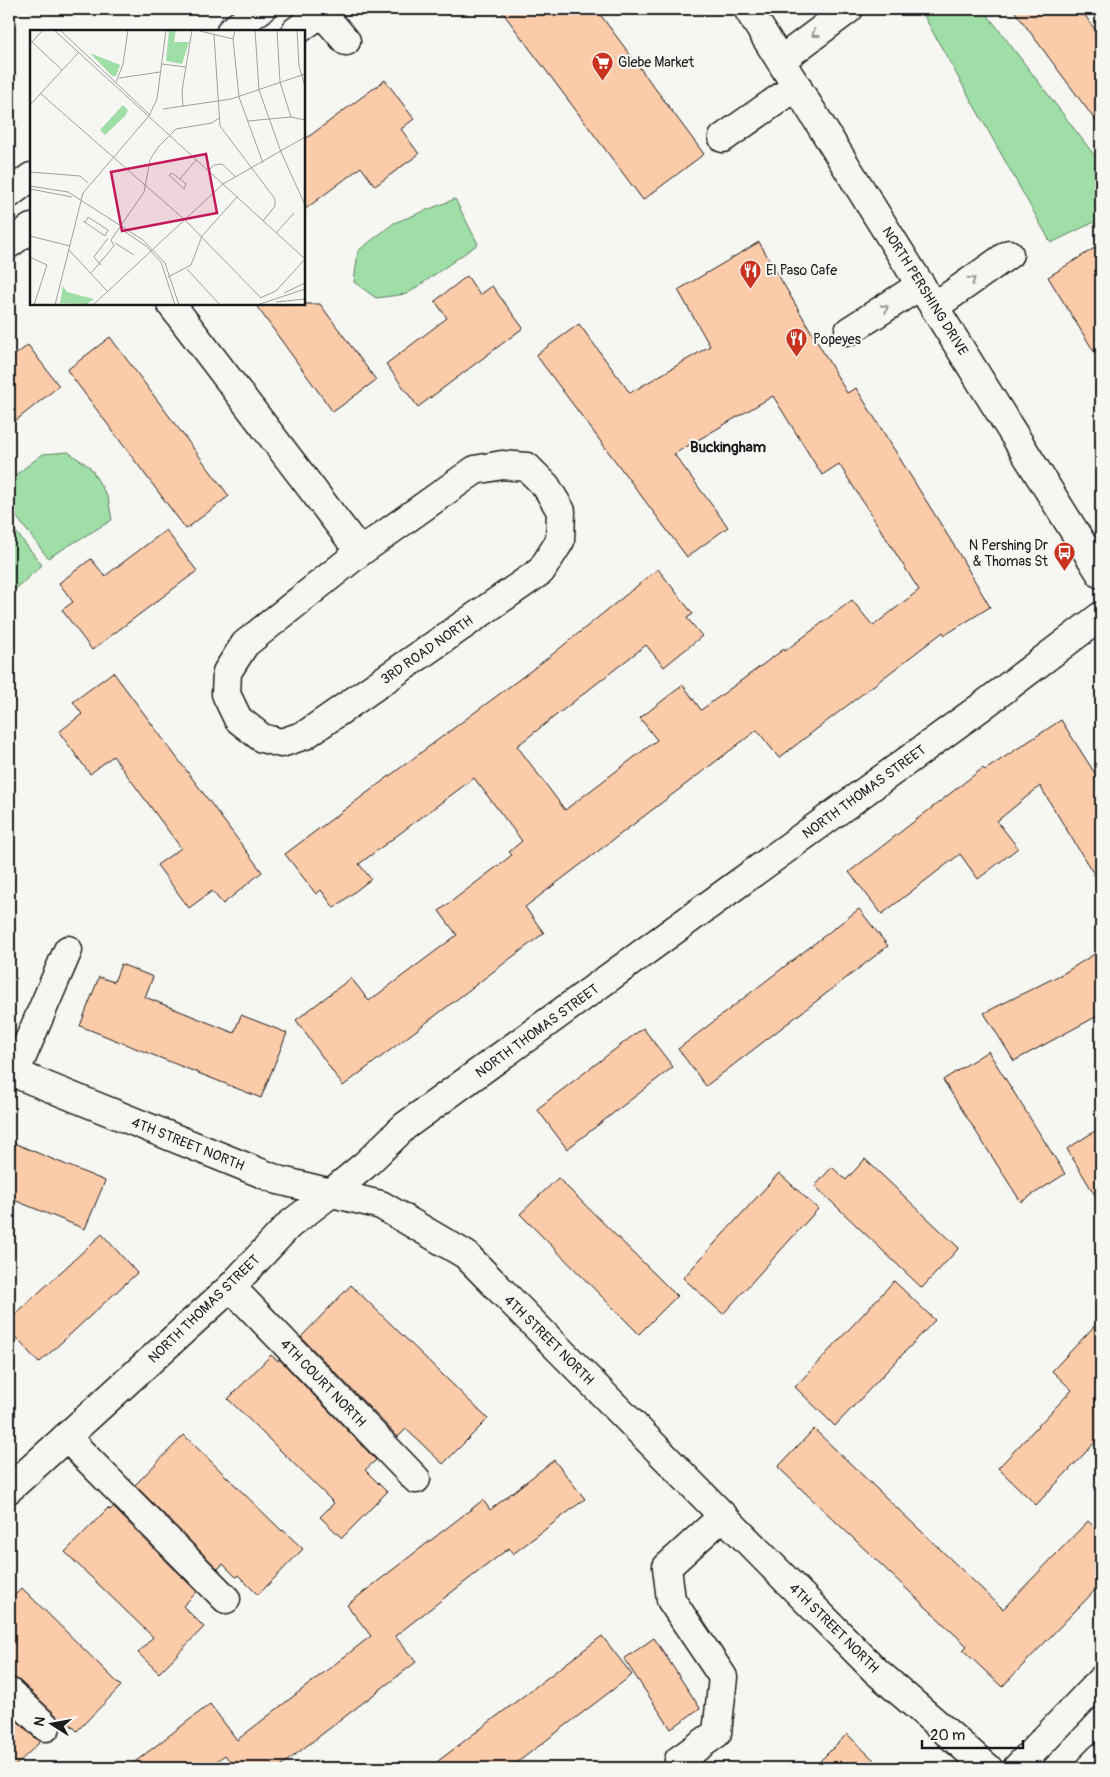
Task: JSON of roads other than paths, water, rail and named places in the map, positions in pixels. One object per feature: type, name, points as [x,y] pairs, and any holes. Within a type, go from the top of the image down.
[{"type":"street","points":[[232,30],[261,9]]},
{"type":"street","name":"NORTH PERSHING DRIVE","points":[[748,9],[1101,574]]},
{"type":"street","points":[[781,60],[849,9]]},
{"type":"street","points":[[297,30],[322,10],[346,42]]},
{"type":"street","points":[[723,138],[797,86]]},
{"type":"street","points":[[9,194],[30,178]]},
{"type":"street","points":[[9,244],[30,229]]},
{"type":"street","points":[[849,331],[928,296],[1009,254]]},
{"type":"street","points":[[172,305],[360,552]]},
{"type":"street","name":"3RD ROAD NORTH","points":[[502,465],[527,468],[546,486],[562,511],[560,541],[541,571],[305,735],[281,743],[262,738],[238,719],[226,694],[227,672],[245,644],[360,552],[475,470],[502,465]]},
{"type":"street","name":"NORTH THOMAS STREET","points":[[9,1489],[231,1287],[289,1225],[331,1194],[366,1164],[405,1126],[973,713],[1101,616]]},
{"type":"street","points":[[12,1072],[68,950]]},
{"type":"street","name":"4TH STREET NORTH","points":[[12,1072],[278,1180],[381,1206],[466,1255],[876,1672],[988,1768]]},
{"type":"street","name":"4TH COURT NORTH","points":[[231,1287],[416,1479]]},
{"type":"street","points":[[66,1437],[226,1599]]},
{"type":"street","points":[[679,1760],[717,1733],[723,1677],[672,1600],[667,1567],[723,1516]]},
{"type":"street","points":[[1017,1768],[1101,1680]]},
{"type":"street","points":[[9,1692],[46,1727]]},
{"type":"street","points":[[1090,1768],[1101,1757]]},
{"type":"place","name":"Glebe Market","points":[[602,81]]},
{"type":"place","name":"El Paso Cafe","points":[[750,289]]},
{"type":"place","name":"Popeyes","points":[[797,358]]},
{"type":"place","name":"N Pershing Dr & Thomas St","points":[[1064,572]]},
{"type":"district","name":"Buckingham","points":[[728,447]]}]
